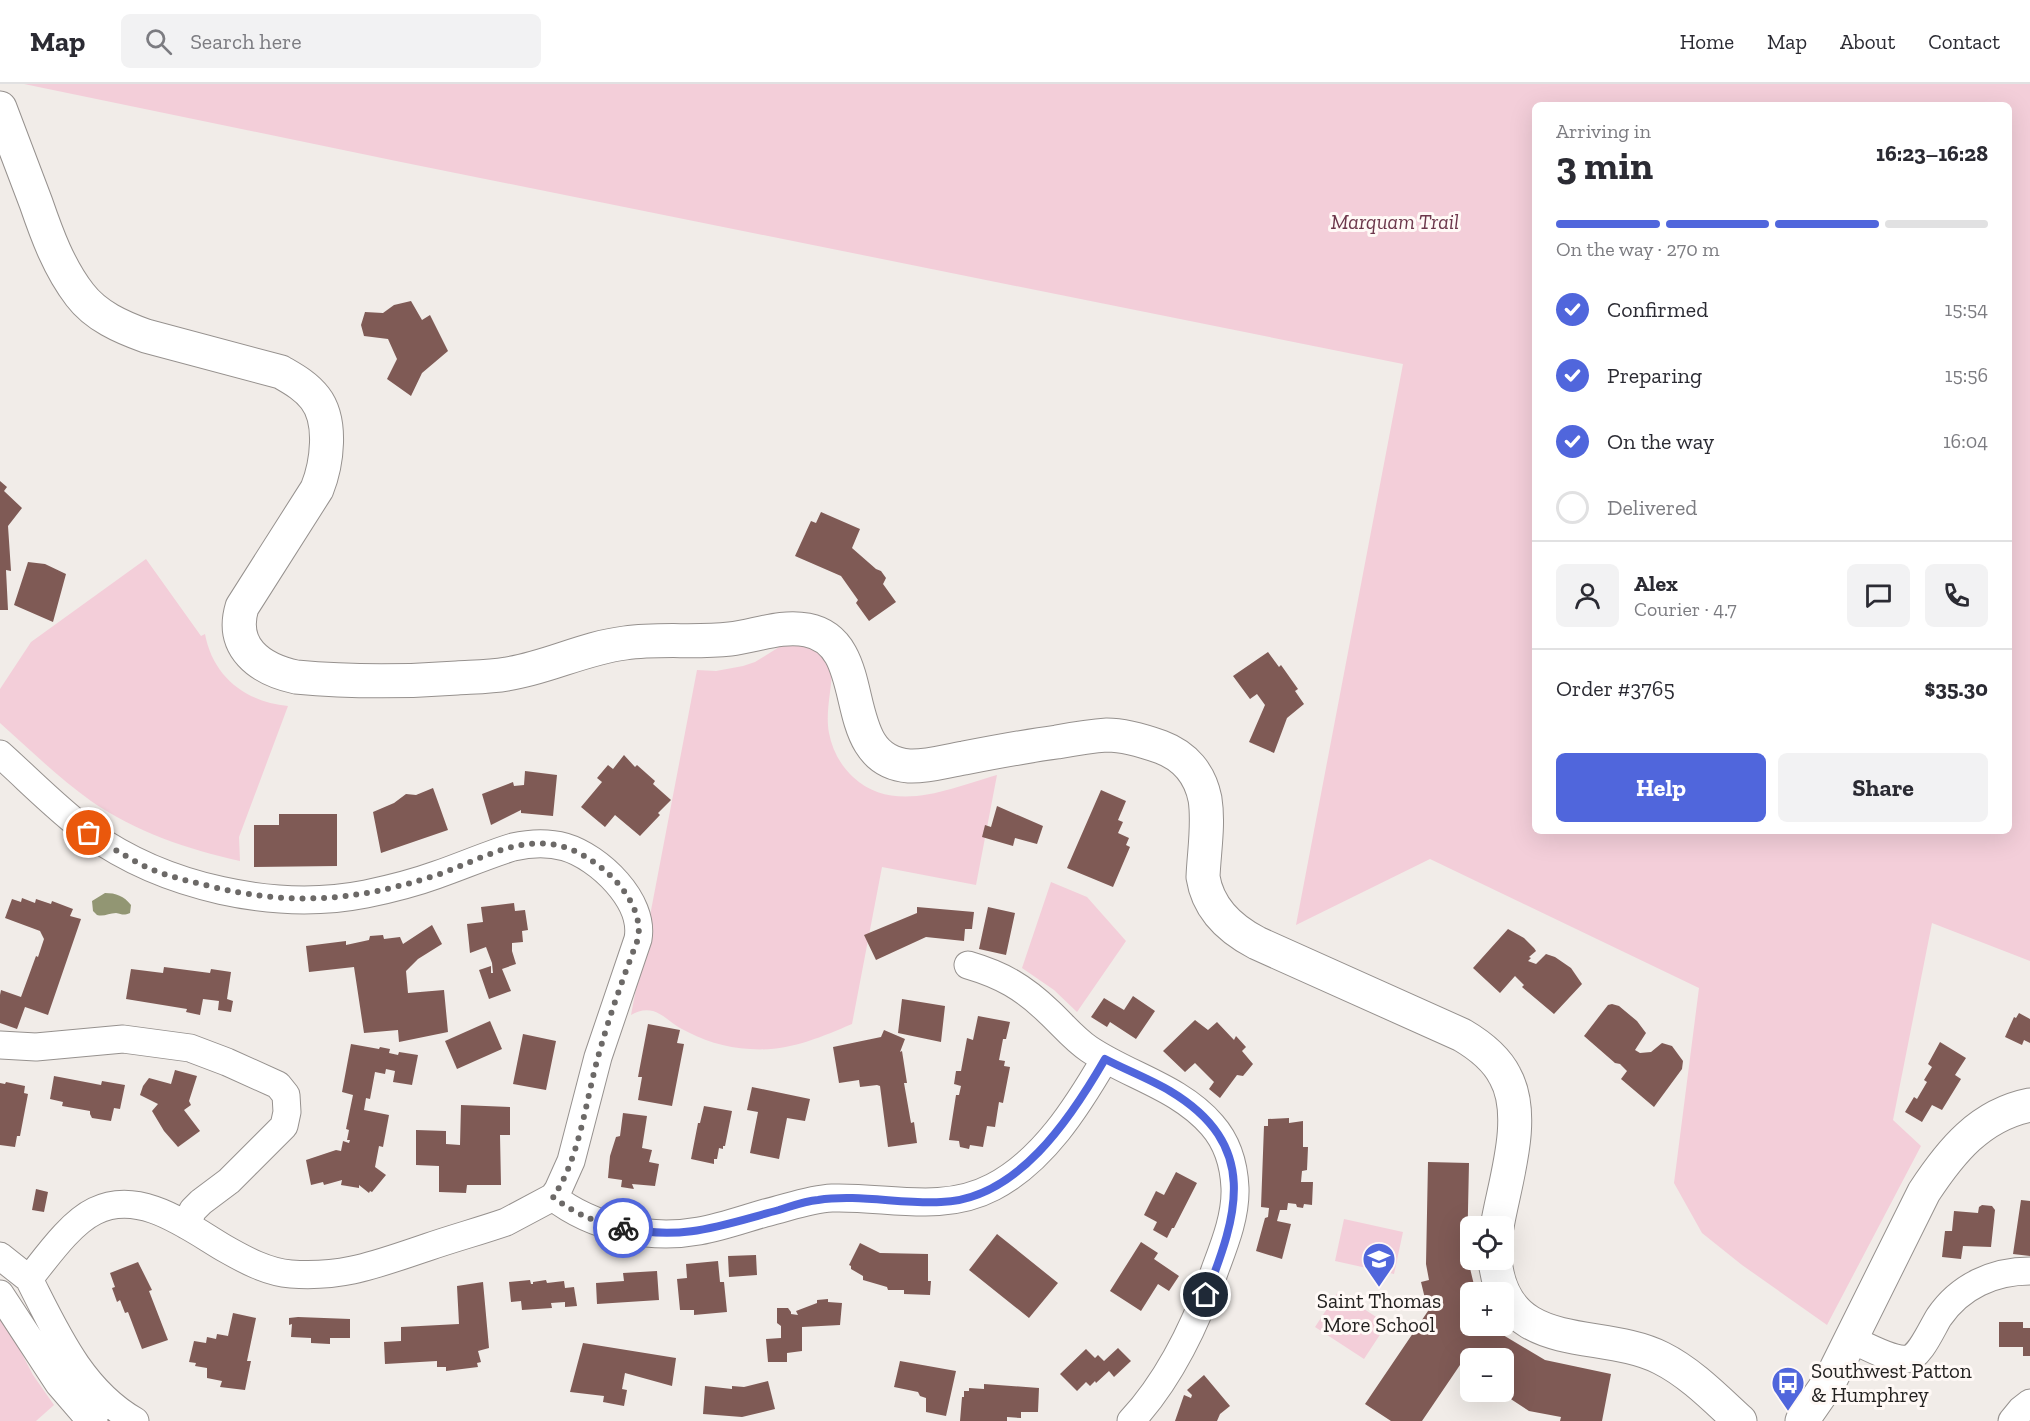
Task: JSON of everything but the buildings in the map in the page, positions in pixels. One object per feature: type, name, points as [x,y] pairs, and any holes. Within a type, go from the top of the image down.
[{"type":"main road","points":[[0,108],[48,237],[63,269],[81,296],[100,315],[125,329],[146,336],[281,372],[294,380],[316,400],[321,409],[327,454],[324,473],[306,508],[242,607],[238,618],[242,640],[257,661],[280,674],[296,677],[401,682],[503,675],[531,670],[589,650],[625,642],[720,640],[765,631],[809,630],[821,635],[838,650],[844,660],[869,743],[876,752],[900,764],[912,766],[929,764],[1010,749],[1109,735],[1167,749],[1185,760],[1198,778],[1205,798],[1206,812],[1203,877],[1205,887],[1213,905],[1229,926],[1257,943],[1462,1035],[1477,1044],[1497,1064],[1509,1085],[1514,1127],[1499,1216]]},
{"type":"main road","points":[[1802,1421],[1830,1379],[1924,1192],[1951,1154],[1989,1120],[2005,1112],[2030,1105]]},
{"type":"main road","points":[[1497,1270],[1499,1284],[1507,1299],[1526,1319],[1555,1334],[1635,1350],[1662,1358],[1694,1381],[1740,1421]]},
{"type":"street","points":[[0,754],[69,818],[116,851],[164,874],[247,895],[291,900],[327,898],[364,894],[434,876],[501,850],[526,844],[552,844],[567,848],[594,861],[616,882],[633,905],[640,929],[598,1057],[571,1161],[553,1197],[506,1222],[358,1270],[323,1275],[289,1274],[255,1264],[186,1225],[144,1206],[131,1204],[106,1207],[94,1211],[75,1227],[29,1279]]},
{"type":"street","points":[[968,964],[993,972],[1012,982],[1030,994],[1086,1047],[1171,1092],[1200,1113],[1224,1142],[1229,1154],[1235,1188],[1223,1249],[1199,1313],[1173,1363],[1143,1408],[1131,1421]]},
{"type":"street","points":[[0,1045],[36,1047],[123,1039],[190,1048],[278,1085],[286,1095],[287,1112],[284,1126],[229,1180],[201,1202],[186,1225]]},
{"type":"street","points":[[553,1197],[566,1207],[596,1222],[646,1233],[675,1234],[700,1231],[817,1200],[943,1203],[968,1197],[1002,1182],[1033,1158],[1068,1118],[1105,1059]]},
{"type":"street","points":[[0,1256],[29,1279],[78,1368],[105,1400],[135,1421]]},
{"type":"street","points":[[1851,1339],[1895,1358],[1908,1359],[1917,1354],[1941,1315],[1959,1295],[1995,1275],[2030,1271]]},
{"type":"street","points":[[0,1294],[59,1384],[94,1421]]},
{"type":"street","points":[[2012,1421],[2030,1403]]},
{"type":"green space","name":"Marquam Trail","points":[[24,84],[2030,84],[2030,961],[1932,923],[1893,1120],[1921,1146],[1827,1325],[1742,1265],[1702,1233],[1674,1183],[1699,988],[1430,859],[1296,925],[1403,364]]},
{"type":"green space","points":[[146,559],[201,636],[205,634],[215,663],[224,675],[245,693],[273,704],[288,706],[239,837],[240,861],[162,838],[108,812],[68,783],[0,723],[0,689],[31,642]]},
{"type":"green space","points":[[810,643],[832,668],[828,709],[830,739],[840,762],[853,777],[869,788],[886,795],[904,796],[942,791],[997,775],[976,885],[882,867],[852,1024],[827,1034],[790,1046],[764,1049],[741,1048],[714,1043],[697,1036],[653,1011],[636,1012],[631,1015],[697,670],[716,671],[743,666],[755,662],[784,644]]},
{"type":"green space","points":[[1051,882],[1087,897],[1126,941],[1077,1012],[1054,990],[1022,968]]},
{"type":"green space","points":[[1344,1219],[1403,1232],[1394,1274],[1335,1261]]},
{"type":"green space","points":[[1338,1292],[1387,1324],[1364,1359],[1315,1327]]},
{"type":"green space","points":[[0,1312],[33,1375],[54,1405],[36,1421],[0,1421]]},
{"type":"shaded area","points":[[105,893],[116,894],[126,899],[131,905],[130,913],[97,915],[93,911],[92,901]]},
{"type":"way so far","points":[[89,833],[116,851],[164,874],[247,895],[291,900],[364,894],[400,886],[434,876],[501,850],[526,844],[552,844],[567,848],[594,861],[616,882],[633,905],[640,929],[598,1057],[571,1161],[553,1197],[579,1215],[596,1222],[623,1228]]},
{"type":"place","name":"Saint Thomas More School","points":[[1379,1288]]},
{"type":"place","name":"Southwest Patton & Humphrey","points":[[1788,1412]]},
{"type":"route","points":[[623,1228],[646,1233],[675,1234],[700,1231],[832,1198],[943,1203],[968,1197],[992,1188],[1012,1176],[1033,1158],[1068,1118],[1105,1059],[1151,1081],[1183,1100],[1200,1113],[1224,1142],[1233,1173],[1235,1188],[1233,1207],[1223,1249],[1206,1295]]}]
